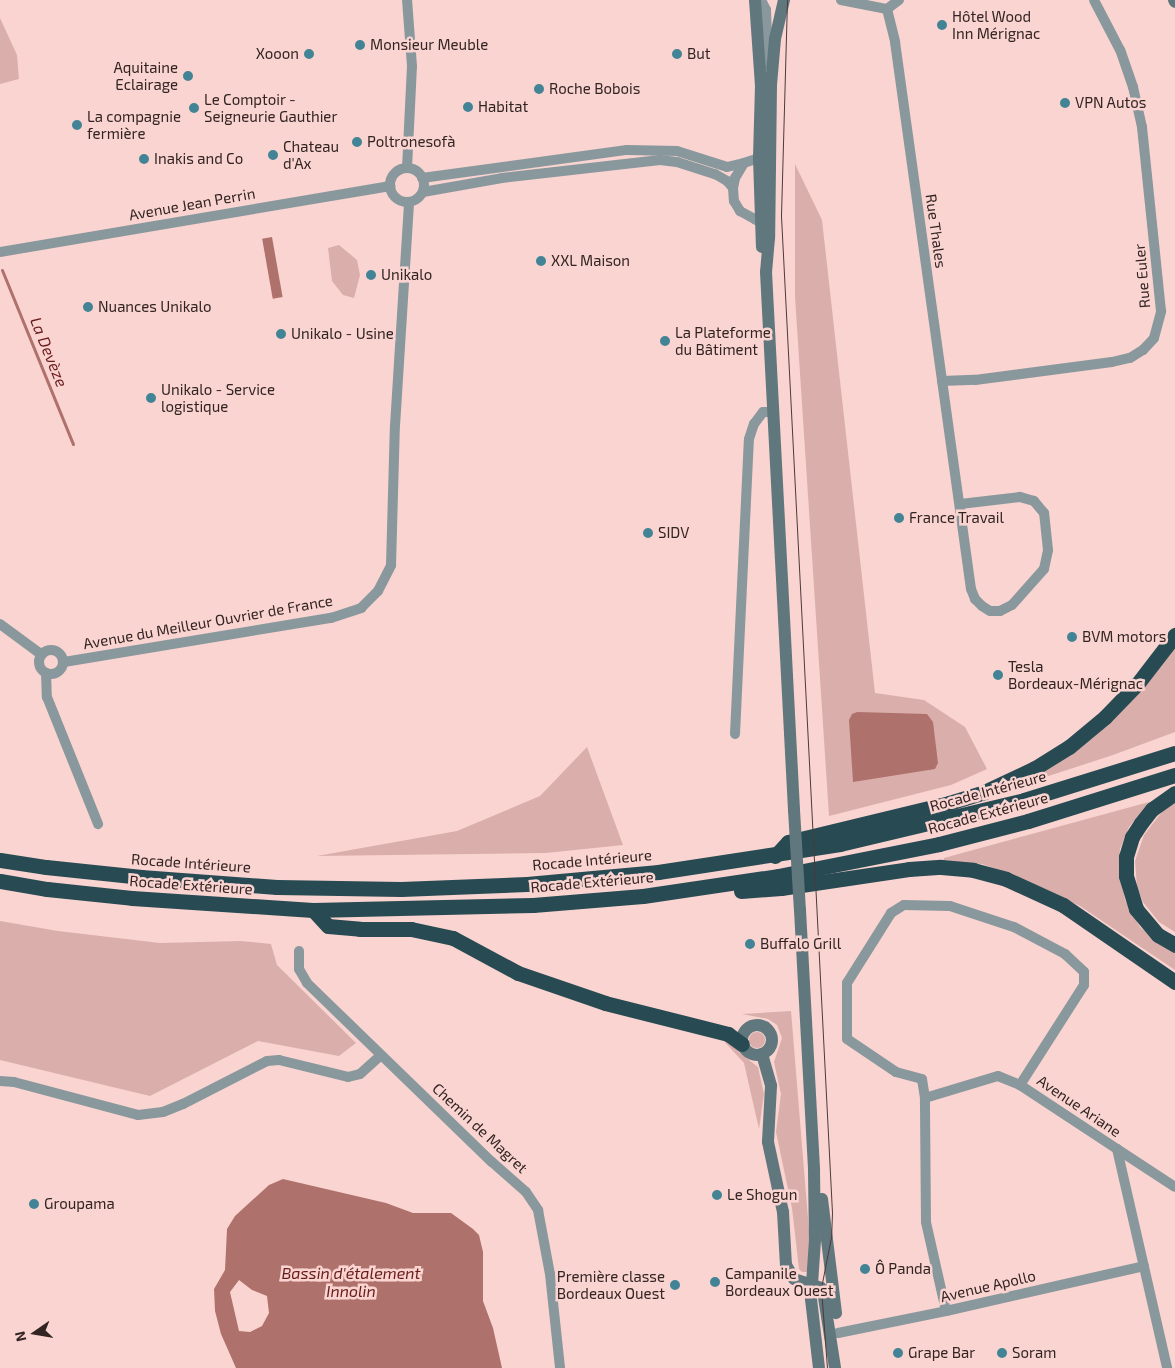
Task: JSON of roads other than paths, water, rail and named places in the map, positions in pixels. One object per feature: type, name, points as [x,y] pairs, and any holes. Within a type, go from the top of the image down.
[{"type":"highway","points":[[775,856],[788,842],[950,803],[984,792],[1035,768],[1069,747],[1105,717],[1138,684],[1175,635]]},
{"type":"highway","name":"Rocade Intérieure","points":[[0,860],[150,878],[277,887],[401,889],[527,884],[658,872],[775,856],[840,844],[1024,800],[1175,753]]},
{"type":"highway","name":"Rocade Extérieure","points":[[0,881],[47,889],[132,898],[313,910],[533,905],[643,896],[778,876],[939,844],[1028,821],[1175,775]]},
{"type":"highway","points":[[1175,792],[1152,809],[1132,838],[1126,857],[1126,876],[1136,908],[1158,935],[1175,945]]},
{"type":"highway","points":[[643,896],[781,888],[909,869],[941,867],[973,870],[1006,879],[1063,905],[1172,978]]},
{"type":"highway","points":[[313,910],[328,926],[411,929],[453,938],[518,973],[605,1003],[728,1034],[742,1044]]},
{"type":"street","points":[[406,168],[412,66],[408,0]]},
{"type":"street","points":[[755,0],[761,86],[759,220],[766,272],[812,1119],[815,1222],[811,1298],[819,1368]]},
{"type":"street","points":[[762,0],[766,10],[767,62],[771,86]]},
{"type":"street","points":[[766,272],[771,86],[775,39],[784,0]]},
{"type":"street","points":[[841,0],[887,9],[899,0]]},
{"type":"street","name":"Rue Euler","points":[[942,381],[975,380],[1112,362],[1130,358],[1143,350],[1154,338],[1161,311],[1142,126],[1133,87],[1120,50],[1094,0]]},
{"type":"street","name":"Rue Thales","points":[[887,9],[895,42],[942,381],[973,595],[982,606],[990,611],[1000,611],[1012,605],[1044,569],[1048,550],[1044,512],[1034,501],[1020,497],[960,504]]},
{"type":"street","points":[[422,178],[627,150],[655,150],[690,154],[727,167],[759,158]]},
{"type":"street","points":[[655,150],[655,161]]},
{"type":"street","points":[[759,158],[766,166],[769,174]]},
{"type":"street","points":[[423,192],[422,178],[416,171],[406,168],[396,172],[390,186],[394,196],[403,202],[409,203],[417,199],[423,192],[502,178],[655,161],[677,162],[715,174],[727,180],[733,188]]},
{"type":"street","points":[[744,163],[735,178],[733,188],[734,201],[740,211],[751,219],[759,220]]},
{"type":"street","name":"Avenue Jean Perrin","points":[[0,252],[390,186]]},
{"type":"street","name":"Avenue du Meilleur Ouvrier de France","points":[[64,662],[331,618],[360,608],[378,591],[391,564],[395,426],[409,203]]},
{"type":"street","points":[[759,220],[769,210]]},
{"type":"street","points":[[735,734],[749,439],[754,424],[763,412],[773,412]]},
{"type":"street","points":[[0,624],[42,655]]},
{"type":"street","points":[[46,673],[58,672],[64,662],[57,652],[49,650],[42,655],[40,667],[46,673],[47,697],[98,824]]},
{"type":"street","points":[[946,1311],[926,1222],[925,1098],[922,1079],[896,1072],[847,1039],[847,983],[890,913],[904,905],[950,906],[1014,927],[1065,954],[1084,972],[1084,985],[1020,1085]]},
{"type":"street","name":"Chemin de Magret","points":[[299,952],[300,969],[307,983],[492,1162],[526,1192],[538,1210],[550,1274],[560,1368]]},
{"type":"street","points":[[755,1024],[764,1026],[771,1034],[772,1043],[762,1054],[753,1055],[742,1044],[742,1036],[746,1029],[755,1024]]},
{"type":"street","points":[[762,1054],[771,1086],[768,1137],[783,1212],[786,1265],[794,1279],[821,1288],[825,1294],[835,1368]]},
{"type":"street","points":[[0,1081],[14,1082],[138,1115],[163,1112],[183,1104],[267,1060],[280,1060],[348,1077],[360,1074],[380,1055]]},
{"type":"street","name":"Avenue Ariane","points":[[925,1098],[998,1076],[1020,1085],[1117,1149],[1167,1368]]},
{"type":"street","points":[[812,1119],[841,1368]]},
{"type":"street","points":[[1117,1149],[1175,1187]]},
{"type":"street","name":"Avenue Apollo","points":[[838,1333],[946,1311],[1144,1266]]},
{"type":"water","points":[[272,237],[283,297],[273,299],[262,239]]},
{"type":"water","points":[[857,712],[927,714],[933,722],[938,763],[935,769],[853,782],[849,720],[852,714]]},
{"type":"water","name":"Bassin d'étalement Innolin","points":[[283,1179],[386,1203],[413,1213],[451,1213],[473,1229],[479,1235],[483,1252],[483,1301],[493,1328],[502,1368],[236,1368],[221,1334],[215,1311],[214,1289],[225,1270],[227,1229],[235,1216],[269,1185]],"holes":[[[239,1280],[252,1290],[267,1296],[269,1313],[262,1326],[250,1332],[239,1331],[230,1292]]]},
{"type":"waterway","name":"La Devèze","points":[[2,270],[73,444]]},
{"type":"tram line","points":[[787,0],[781,216],[832,1212],[831,1237],[821,1288],[827,1368]]},
{"type":"place","name":"Hôtel Wood Inn Mérignac","points":[[942,25]]},
{"type":"place","name":"Monsieur Meuble","points":[[360,45]]},
{"type":"place","name":"Xooon","points":[[309,54]]},
{"type":"place","name":"But","points":[[677,54]]},
{"type":"place","name":"Aquitaine Eclairage","points":[[188,76]]},
{"type":"place","name":"Roche Bobois","points":[[539,89]]},
{"type":"place","name":"VPN Autos","points":[[1065,103]]},
{"type":"place","name":"Habitat","points":[[468,107]]},
{"type":"place","name":"Le Comptoir - Seigneurie Gauthier","points":[[194,108]]},
{"type":"place","name":"La compagnie fermière","points":[[77,125]]},
{"type":"place","name":"Poltronesofà","points":[[357,142]]},
{"type":"place","name":"Chateau d'Ax","points":[[273,155]]},
{"type":"place","name":"Inakis and Co","points":[[144,159]]},
{"type":"place","name":"XXL Maison","points":[[541,261]]},
{"type":"place","name":"Unikalo","points":[[371,275]]},
{"type":"place","name":"Nuances Unikalo","points":[[88,307]]},
{"type":"place","name":"Unikalo - Usine","points":[[281,334]]},
{"type":"place","name":"La Plateforme du Bâtiment","points":[[665,341]]},
{"type":"place","name":"Unikalo - Service logistique","points":[[151,398]]},
{"type":"place","name":"France Travail","points":[[899,518]]},
{"type":"place","name":"SIDV","points":[[648,533]]},
{"type":"place","name":"BVM motors","points":[[1072,637]]},
{"type":"place","name":"Tesla Bordeaux-Mérignac","points":[[998,675]]},
{"type":"place","name":"Buffalo Grill","points":[[750,944]]},
{"type":"place","name":"Le Shogun","points":[[717,1195]]},
{"type":"place","name":"Groupama","points":[[34,1204]]},
{"type":"place","name":"Ô Panda","points":[[865,1269]]},
{"type":"place","name":"Campanile Bordeaux Ouest","points":[[715,1282]]},
{"type":"place","name":"Première classe Bordeaux Ouest","points":[[675,1285]]},
{"type":"place","name":"Grape Bar","points":[[898,1353]]},
{"type":"place","name":"Soram","points":[[1002,1353]]}]
